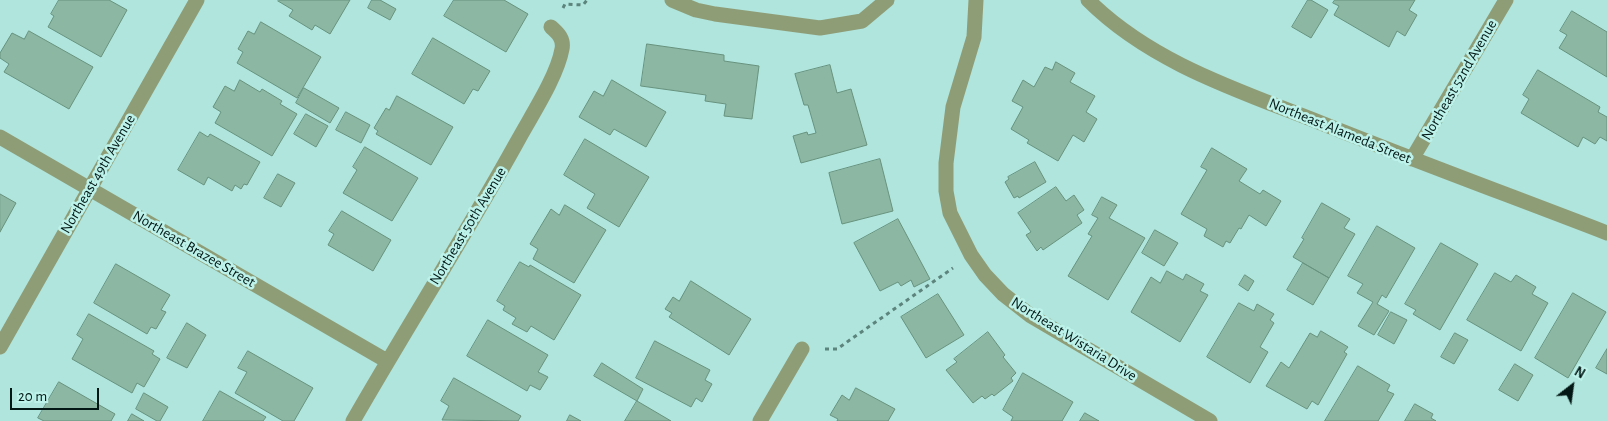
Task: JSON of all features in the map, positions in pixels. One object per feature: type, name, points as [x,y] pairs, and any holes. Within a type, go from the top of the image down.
[{"type":"street","name":"Northeast 49th Avenue","points":[[0,348],[197,0]]},
{"type":"street","points":[[672,0],[696,10],[715,14],[820,28],[862,21],[886,0]]},
{"type":"street","name":"Northeast Wistaria Drive","points":[[976,0],[974,37],[953,107],[946,163],[946,191],[950,213],[971,256],[985,275],[1003,294],[1031,316],[1210,421]]},
{"type":"street","name":"Northeast 52nd Avenue","points":[[1412,159],[1506,0]]},
{"type":"street","name":"Northeast Alameda Street","points":[[1095,3],[1134,38],[1207,78],[1607,233]]},
{"type":"street","name":"Northeast 50th Avenue","points":[[353,421],[507,160],[541,98],[557,65],[562,47],[560,35],[550,27]]},
{"type":"street","name":"Northeast Brazee Street","points":[[0,138],[90,188],[387,361]]},
{"type":"street","points":[[760,421],[802,350]]},
{"type":"path","points":[[802,350],[837,349],[971,256]]},
{"type":"building","points":[[59,0],[109,0],[127,10],[101,57],[48,27],[54,16],[51,14]]},
{"type":"building","points":[[279,0],[350,0],[330,34],[315,25],[312,30],[289,16],[293,10]]},
{"type":"building","points":[[372,0],[380,0],[396,9],[390,20],[368,8]]},
{"type":"building","points":[[454,0],[504,0],[528,14],[506,52],[444,16]]},
{"type":"building","points":[[1308,0],[1328,10],[1311,38],[1292,27]]},
{"type":"building","points":[[1335,0],[1415,0],[1409,10],[1417,15],[1405,36],[1397,31],[1389,47],[1334,15],[1339,6],[1333,3]]},
{"type":"building","points":[[1572,11],[1607,32],[1607,77],[1559,48],[1567,35],[1560,31]]},
{"type":"building","points":[[261,22],[321,57],[297,98],[237,63],[243,52],[238,49],[248,31],[254,34]]},
{"type":"building","points":[[29,31],[93,67],[69,109],[4,72],[9,64],[0,58],[0,53],[12,33],[24,39]]},
{"type":"building","points":[[433,38],[490,71],[478,91],[473,89],[464,104],[412,74]]},
{"type":"building","points":[[647,44],[724,55],[724,61],[759,66],[752,119],[724,116],[726,104],[705,101],[706,95],[641,86]]},
{"type":"building","points":[[1056,62],[1075,73],[1070,82],[1095,96],[1086,112],[1097,119],[1084,142],[1073,135],[1058,161],[1027,143],[1029,140],[1011,129],[1023,107],[1012,101],[1023,80],[1034,87],[1045,67],[1052,70]]},
{"type":"building","points":[[830,65],[837,93],[851,89],[867,145],[801,163],[793,136],[807,132],[808,135],[816,133],[808,105],[804,105],[795,74]]},
{"type":"building","points":[[1538,70],[1600,107],[1598,112],[1607,117],[1607,141],[1600,137],[1595,144],[1583,137],[1578,147],[1521,113],[1529,99],[1523,95]]},
{"type":"building","points":[[240,80],[260,92],[262,89],[282,101],[280,104],[297,114],[272,156],[215,123],[221,112],[213,107],[225,86],[234,91]]},
{"type":"building","points":[[612,80],[666,112],[646,147],[614,129],[610,135],[579,117],[594,91],[603,96]]},
{"type":"building","points":[[304,88],[339,108],[330,123],[296,103]]},
{"type":"building","points":[[397,96],[453,127],[431,165],[376,134],[378,131],[374,128],[386,108],[389,110]]},
{"type":"building","points":[[346,112],[370,125],[361,143],[336,130]]},
{"type":"building","points":[[306,114],[328,126],[316,147],[294,134]]},
{"type":"building","points":[[200,132],[208,137],[210,134],[260,162],[247,185],[244,184],[241,189],[235,185],[232,191],[208,177],[204,185],[178,170]]},
{"type":"building","points":[[585,139],[649,177],[619,227],[587,208],[595,194],[564,175]]},
{"type":"building","points":[[365,147],[418,178],[392,221],[343,193],[357,170],[353,167]]},
{"type":"building","points":[[1212,148],[1247,169],[1239,181],[1260,194],[1263,190],[1281,201],[1266,226],[1249,215],[1230,243],[1226,241],[1223,247],[1204,236],[1207,229],[1181,214],[1207,170],[1201,167]]},
{"type":"building","points":[[880,159],[893,211],[842,224],[829,173]]},
{"type":"building","points":[[1035,162],[1046,182],[1019,198],[1018,196],[1014,198],[1005,182],[1009,179],[1008,177]]},
{"type":"building","points":[[278,174],[295,183],[281,207],[264,198]]},
{"type":"building","points":[[1056,187],[1066,201],[1074,195],[1084,210],[1077,215],[1082,223],[1043,250],[1041,247],[1037,251],[1026,235],[1031,232],[1018,213]]},
{"type":"building","points":[[0,194],[16,203],[0,232]]},
{"type":"building","points":[[1102,197],[1117,205],[1109,218],[1145,238],[1108,300],[1068,276],[1092,236],[1088,234],[1098,218],[1092,215]]},
{"type":"building","points":[[1322,203],[1350,219],[1344,228],[1355,234],[1329,278],[1293,257]]},
{"type":"building","points":[[565,205],[606,230],[574,283],[533,259],[538,249],[530,244],[551,209],[559,215]]},
{"type":"building","points":[[342,211],[391,240],[373,271],[328,245],[334,234],[329,231]]},
{"type":"building","points":[[898,219],[930,279],[914,287],[911,280],[901,286],[898,282],[880,291],[854,243]]},
{"type":"building","points":[[1377,226],[1415,248],[1386,298],[1382,295],[1377,304],[1389,311],[1374,335],[1358,326],[1373,302],[1357,293],[1363,284],[1348,276]]},
{"type":"building","points":[[1155,230],[1178,243],[1164,266],[1142,253]]},
{"type":"building","points":[[1441,243],[1478,264],[1440,330],[1413,314],[1416,310],[1405,304]]},
{"type":"building","points":[[520,262],[529,267],[530,265],[581,295],[554,340],[531,326],[527,332],[512,324],[516,318],[503,310],[505,306],[497,301]]},
{"type":"building","points":[[1303,263],[1329,278],[1313,305],[1287,290]]},
{"type":"building","points":[[116,264],[170,295],[161,310],[166,312],[156,329],[151,327],[147,334],[94,303]]},
{"type":"building","points":[[1167,271],[1183,280],[1186,274],[1204,284],[1200,291],[1208,295],[1180,342],[1131,312],[1151,277],[1160,283]]},
{"type":"building","points":[[1495,273],[1511,282],[1516,275],[1536,287],[1532,294],[1548,303],[1521,351],[1467,320]]},
{"type":"building","points":[[1245,275],[1254,281],[1248,291],[1239,285]]},
{"type":"building","points":[[691,281],[751,319],[729,355],[669,317],[672,313],[665,309],[673,297],[679,301]]},
{"type":"building","points":[[1573,293],[1606,312],[1568,378],[1535,358]]},
{"type":"building","points":[[938,294],[964,335],[926,358],[901,317]]},
{"type":"building","points":[[1239,303],[1254,311],[1257,304],[1274,314],[1270,320],[1274,323],[1260,347],[1268,352],[1250,383],[1207,357]]},
{"type":"building","points":[[1391,312],[1407,320],[1394,344],[1378,335]]},
{"type":"building","points":[[89,314],[154,351],[152,354],[160,359],[144,387],[137,383],[132,393],[72,359],[83,339],[77,335]]},
{"type":"building","points":[[488,320],[548,355],[538,372],[548,377],[540,390],[530,385],[527,391],[467,356]]},
{"type":"building","points":[[187,323],[206,335],[187,368],[167,358]]},
{"type":"building","points":[[1321,331],[1348,347],[1344,352],[1347,354],[1318,405],[1312,401],[1307,409],[1266,386],[1281,362],[1289,368],[1310,333],[1317,337]]},
{"type":"building","points":[[988,332],[1005,355],[1003,357],[1016,373],[1011,378],[1013,381],[994,396],[992,394],[985,399],[982,396],[973,403],[946,370],[957,362],[954,359]]},
{"type":"building","points":[[1455,333],[1468,340],[1454,364],[1441,357]]},
{"type":"building","points":[[655,341],[710,370],[705,380],[712,384],[702,402],[696,398],[691,407],[636,378]]},
{"type":"building","points":[[1607,349],[1607,374],[1596,368]]},
{"type":"building","points":[[248,351],[313,388],[294,421],[283,421],[235,393],[247,372],[238,368]]},
{"type":"building","points":[[602,363],[643,389],[637,401],[594,376]]},
{"type":"building","points":[[1515,364],[1533,375],[1518,401],[1499,390]]},
{"type":"building","points":[[1358,366],[1390,385],[1387,391],[1394,394],[1378,421],[1325,421]]},
{"type":"building","points":[[1023,373],[1073,402],[1062,421],[1011,421],[1013,417],[1003,410]]},
{"type":"building","points":[[454,378],[521,416],[518,421],[442,420],[449,406],[441,401]]},
{"type":"building","points":[[59,382],[115,414],[111,421],[44,421],[38,418]]},
{"type":"building","points":[[856,388],[895,409],[888,421],[837,421],[838,419],[830,415],[842,395],[849,400]]},
{"type":"building","points":[[220,391],[266,417],[263,421],[203,421]]},
{"type":"building","points":[[144,393],[168,407],[160,421],[136,409]]},
{"type":"building","points":[[637,401],[671,421],[625,421]]},
{"type":"building","points":[[1415,404],[1433,414],[1431,418],[1436,421],[1405,421]]},
{"type":"building","points":[[1085,413],[1099,421],[1080,421]]},
{"type":"building","points":[[132,414],[144,421],[128,421]]},
{"type":"building","points":[[570,415],[581,421],[567,421]]}]
